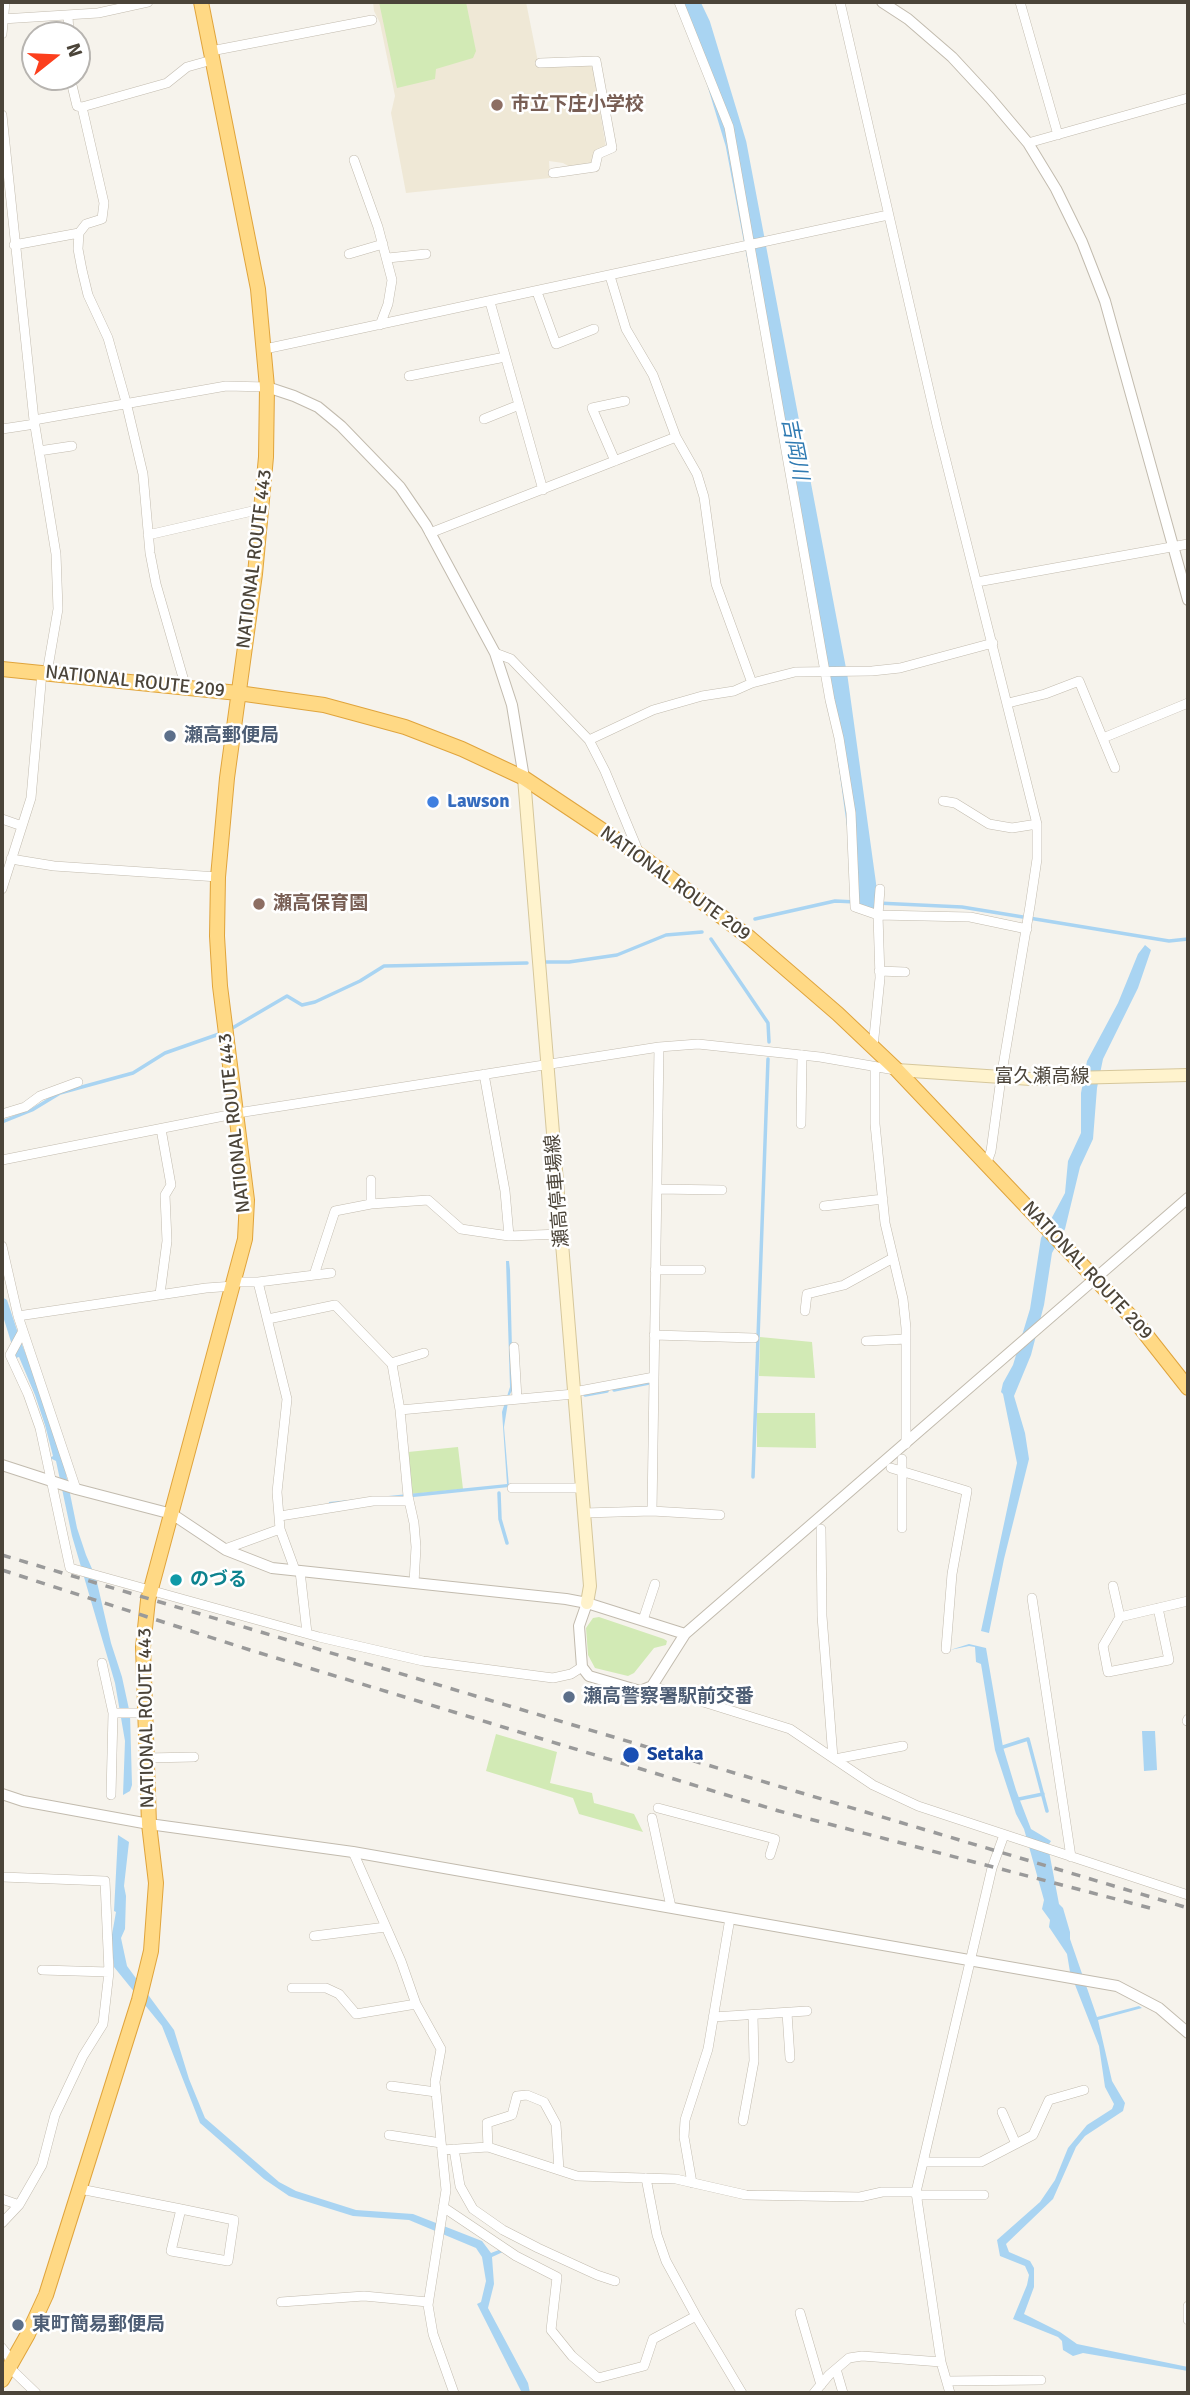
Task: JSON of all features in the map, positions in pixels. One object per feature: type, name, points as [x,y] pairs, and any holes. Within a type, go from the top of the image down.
[{"type":"highway","name":"NATIONAL ROUTE 443","points":[[6,2374],[46,2295],[139,2000],[151,1951],[156,1883],[149,1824],[143,1647],[149,1590],[172,1514],[245,1239],[247,1200],[217,936],[218,877],[227,778],[261,509],[266,457],[267,387],[258,289],[201,2]]},
{"type":"highway","name":"NATIONAL ROUTE 209","points":[[2,669],[238,693],[324,705],[405,727],[462,749],[524,778],[640,856],[750,938],[873,1047],[1136,1322],[1183,1374],[1188,1388]]},
{"type":"main road","name":"瀬高停車場線","points":[[524,778],[590,1586],[587,1603]]},
{"type":"main road","name":"富久瀬高線","points":[[897,1070],[1031,1079],[1188,1075]]},
{"type":"street","points":[[2,34],[5,2]]},
{"type":"street","points":[[2,19],[97,13],[148,2]]},
{"type":"street","points":[[679,2],[729,127],[851,813],[855,907],[878,915],[970,917],[1027,929]]},
{"type":"street","points":[[840,2],[937,425],[1037,824],[1037,859],[1027,929],[1001,1078],[992,1151],[986,1165]]},
{"type":"street","points":[[883,2],[908,19],[952,57],[1028,144],[1056,189],[1082,242],[1105,302],[1188,600]]},
{"type":"street","points":[[1020,2],[1058,135]]},
{"type":"street","points":[[68,15],[68,21]]},
{"type":"street","points":[[73,91],[77,106],[82,107],[166,83],[187,67],[212,56],[372,20]]},
{"type":"street","points":[[540,63],[596,61],[612,148],[597,154],[595,167],[553,173]]},
{"type":"street","points":[[1028,144],[1188,98]]},
{"type":"street","points":[[82,107],[104,203],[102,219],[86,224],[79,233],[78,249],[88,295],[108,338],[126,402],[143,474],[148,535],[156,584],[186,688]]},
{"type":"street","points":[[2,115],[34,422],[56,554],[58,609],[45,673],[31,798],[2,889]]},
{"type":"street","points":[[354,160],[388,258],[392,280],[388,304],[380,325]]},
{"type":"street","points":[[265,349],[888,215]]},
{"type":"street","points":[[14,246],[79,233]]},
{"type":"street","points":[[349,254],[383,244]]},
{"type":"street","points":[[388,258],[426,254]]},
{"type":"street","points":[[610,276],[626,329],[653,375],[676,437],[697,474],[704,497],[716,584],[752,683]]},
{"type":"street","points":[[537,292],[556,344],[594,329]]},
{"type":"street","points":[[490,302],[543,490]]},
{"type":"street","points":[[409,376],[505,357]]},
{"type":"street","points":[[2,429],[126,402],[226,386],[267,387],[318,407],[341,426],[400,487],[430,533],[495,653],[512,705],[524,778]]},
{"type":"street","points":[[615,461],[592,408],[625,401]]},
{"type":"street","points":[[484,419],[519,405]]},
{"type":"street","points":[[430,533],[676,437]]},
{"type":"street","points":[[39,451],[72,446]]},
{"type":"street","points":[[148,535],[261,509]]},
{"type":"street","points":[[977,582],[1188,544]]},
{"type":"street","points":[[589,740],[653,710],[702,696],[734,691],[752,683],[795,672],[900,668],[993,643]]},
{"type":"street","points":[[495,653],[511,659],[589,740],[605,771],[640,856]]},
{"type":"street","points":[[1008,703],[1045,694],[1079,681],[1115,768]]},
{"type":"street","points":[[1102,738],[1188,703]]},
{"type":"street","points":[[943,802],[955,803],[989,824],[1012,828],[1037,824]]},
{"type":"street","points":[[2,819],[22,825]]},
{"type":"street","points":[[11,859],[54,866],[218,877]]},
{"type":"street","points":[[873,1047],[879,971],[880,889]]},
{"type":"street","points":[[879,971],[905,972]]},
{"type":"street","points":[[2,1160],[236,1114],[659,1047],[698,1044],[802,1055],[897,1070]]},
{"type":"street","points":[[652,1511],[659,1047]]},
{"type":"street","points":[[802,1055],[802,1124]]},
{"type":"street","points":[[876,1068],[875,1124],[885,1223],[903,1300],[906,1339],[906,1444]]},
{"type":"street","points":[[484,1074],[505,1191],[509,1236]]},
{"type":"street","points":[[2,1114],[25,1107],[40,1096],[78,1082]]},
{"type":"street","points":[[160,1294],[166,1249],[165,1195],[171,1185],[161,1129]]},
{"type":"street","points":[[371,1180],[371,1204]]},
{"type":"street","points":[[657,1189],[722,1190]]},
{"type":"street","points":[[587,1603],[579,1626],[582,1667],[589,1676],[640,1691],[652,1686],[685,1634],[1188,1198]]},
{"type":"street","points":[[824,1206],[883,1199]]},
{"type":"street","points":[[314,1275],[335,1211],[371,1204],[428,1200],[461,1229],[509,1236],[561,1234]]},
{"type":"street","points":[[2,1247],[18,1316],[76,1489]]},
{"type":"street","points":[[805,1311],[807,1294],[844,1285],[893,1258]]},
{"type":"street","points":[[656,1270],[701,1270]]},
{"type":"street","points":[[18,1316],[160,1294],[331,1273]]},
{"type":"street","points":[[258,1282],[287,1399],[277,1492],[280,1529],[297,1571],[307,1633]]},
{"type":"street","points":[[268,1319],[335,1305],[391,1363],[400,1410],[415,1535],[414,1583]]},
{"type":"street","points":[[23,1331],[10,1355],[40,1428],[71,1568],[307,1633],[423,1661],[553,1678],[571,1674],[582,1667]]},
{"type":"street","points":[[654,1335],[754,1338]]},
{"type":"street","points":[[866,1342],[906,1339]]},
{"type":"street","points":[[514,1347],[517,1399]]},
{"type":"street","points":[[391,1363],[424,1353]]},
{"type":"street","points":[[400,1410],[574,1393],[654,1377]]},
{"type":"street","points":[[902,1459],[902,1528]]},
{"type":"street","points":[[2,1465],[76,1489],[172,1514],[225,1549],[272,1568],[587,1603],[685,1634]]},
{"type":"street","points":[[891,1468],[967,1491],[952,1574],[946,1649]]},
{"type":"street","points":[[512,1488],[582,1488]]},
{"type":"street","points":[[280,1516],[373,1501],[409,1501]]},
{"type":"street","points":[[584,1513],[652,1511],[720,1515]]},
{"type":"street","points":[[225,1549],[280,1529]]},
{"type":"street","points":[[821,1530],[822,1616],[834,1759]]},
{"type":"street","points":[[643,1620],[655,1584]]},
{"type":"street","points":[[1113,1586],[1120,1616],[1103,1646],[1108,1672],[1169,1660],[1158,1608]]},
{"type":"street","points":[[1032,1598],[1071,1857]]},
{"type":"street","points":[[1120,1616],[1188,1601]]},
{"type":"street","points":[[102,1663],[113,1713],[111,1795]]},
{"type":"street","points":[[652,1686],[790,1729],[873,1785],[918,1806],[1188,1895]]},
{"type":"street","points":[[113,1713],[145,1713]]},
{"type":"street","points":[[834,1759],[903,1746]]},
{"type":"street","points":[[146,1758],[194,1757]]},
{"type":"street","points":[[2,1794],[23,1801],[149,1824],[353,1852],[1116,1986],[1159,2008],[1188,2033]]},
{"type":"street","points":[[658,1808],[775,1839],[770,1855]]},
{"type":"street","points":[[652,1818],[671,1907]]},
{"type":"street","points":[[950,2393],[941,2362],[916,2194],[992,1868],[1004,1835]]},
{"type":"street","points":[[353,1852],[401,1961],[416,2004],[441,2049],[435,2082],[446,2190],[428,2302],[433,2334],[454,2393]]},
{"type":"street","points":[[2,1877],[105,1881],[109,1972],[103,2024],[83,2056],[55,2115],[42,2165],[19,2204],[2,2222]]},
{"type":"street","points":[[692,2183],[684,2137],[685,2120],[708,2049],[730,1918]]},
{"type":"street","points":[[314,1936],[386,1927]]},
{"type":"street","points":[[42,1970],[109,1972]]},
{"type":"street","points":[[292,1988],[326,1988],[339,1994],[356,2014],[416,2004]]},
{"type":"street","points":[[713,2017],[807,2011]]},
{"type":"street","points":[[787,2012],[789,2058]]},
{"type":"street","points":[[743,2122],[754,2062],[753,2015]]},
{"type":"street","points":[[391,2086],[436,2092]]},
{"type":"street","points":[[923,2162],[981,2162],[1033,2135],[1049,2101],[1084,2090]]},
{"type":"street","points":[[488,2147],[487,2123],[512,2115],[517,2096],[527,2095],[544,2102],[556,2124],[559,2170]]},
{"type":"street","points":[[1002,2112],[1016,2144]]},
{"type":"street","points":[[389,2135],[454,2149],[488,2147],[577,2176],[676,2179],[746,2195],[860,2197],[882,2192],[984,2195]]},
{"type":"street","points":[[454,2149],[460,2186],[473,2208],[503,2230],[538,2248],[597,2276],[615,2281]]},
{"type":"street","points":[[646,2178],[657,2235],[666,2261],[695,2316],[742,2393]]},
{"type":"street","points":[[80,2189],[181,2209],[234,2220],[228,2261],[171,2251],[181,2209]]},
{"type":"street","points":[[2,2199],[19,2204]]},
{"type":"street","points":[[443,2207],[516,2256],[557,2277],[551,2330],[572,2356],[598,2378],[644,2366],[653,2339],[695,2316]]},
{"type":"street","points":[[281,2302],[364,2296],[428,2302]]},
{"type":"street","points":[[1188,2306],[1188,2320]]},
{"type":"street","points":[[800,2313],[821,2385]]},
{"type":"street","points":[[2,2348],[9,2357],[6,2374],[36,2393]]},
{"type":"street","points":[[814,2393],[849,2358],[862,2356],[941,2362]]},
{"type":"street","points":[[836,2369],[843,2393]]},
{"type":"street","points":[[947,2381],[1041,2380]]},
{"type":"shaded area","name":"市立下庄小学校","points":[[373,2],[526,2],[539,67],[593,67],[606,148],[590,164],[570,167],[549,161],[550,178],[406,193],[391,113],[395,96]]},
{"type":"green space","points":[[379,2],[466,2],[476,51],[473,58],[436,69],[435,79],[397,88]]},
{"type":"green space","points":[[760,1337],[812,1342],[815,1378],[759,1376]]},
{"type":"green space","points":[[757,1413],[815,1413],[816,1448],[757,1447]]},
{"type":"green space","points":[[458,1447],[463,1489],[411,1494],[408,1452]]},
{"type":"green space","points":[[599,1617],[664,1639],[667,1641],[666,1645],[654,1648],[634,1673],[628,1676],[595,1668],[588,1655],[586,1628],[593,1618]]},
{"type":"green space","points":[[496,1734],[557,1752],[550,1783],[592,1793],[594,1803],[634,1814],[643,1832],[579,1814],[573,1798],[486,1771]]},
{"type":"water","points":[[1145,945],[1151,950],[1138,988],[1103,1059],[1097,1088],[1093,1139],[1080,1167],[1065,1229],[1052,1253],[1044,1305],[1031,1355],[1014,1396],[1025,1433],[1029,1459],[989,1633],[981,1631],[1017,1463],[1001,1392],[1003,1383],[1013,1365],[1030,1309],[1041,1238],[1065,1193],[1068,1161],[1081,1133],[1081,1093],[1087,1061],[1118,1003],[1138,954]]},
{"type":"water","points":[[506,1261],[509,1261],[510,1270],[513,1389],[509,1396],[504,1427],[509,1487],[328,1506],[329,1502],[507,1484],[502,1412],[510,1387]]},
{"type":"water","points":[[2,1297],[7,1300],[41,1392],[65,1469],[77,1528],[96,1578],[122,1677],[130,1714],[132,1785],[130,1791],[123,1795],[125,1741],[115,1683],[72,1536],[56,1461],[50,1458],[53,1456],[35,1395],[19,1357],[16,1358],[2,1313]]},
{"type":"water","points":[[969,1644],[986,1648],[1003,1747],[1031,1829],[1051,1841],[1048,1846],[1059,1904],[1063,1908],[1070,1939],[1097,2017],[1139,2006],[1142,2008],[1098,2020],[1112,2081],[1125,2103],[1123,2111],[1085,2136],[1076,2147],[1053,2199],[1006,2244],[1009,2252],[1030,2261],[1034,2268],[1034,2287],[1024,2314],[1077,2344],[1188,2367],[1188,2371],[1083,2353],[1073,2356],[1063,2350],[1062,2341],[1058,2337],[1013,2319],[1029,2275],[1025,2266],[1000,2256],[997,2240],[1040,2202],[1055,2180],[1068,2148],[1087,2125],[1112,2109],[1114,2104],[1105,2087],[1099,2046],[1070,1972],[1067,1954],[1049,1927],[1050,1920],[1042,1909],[1044,1900],[1024,1829],[1016,1814],[995,1750],[981,1664],[976,1662],[975,1647],[950,1650]]},
{"type":"water","points":[[1142,1731],[1155,1731],[1157,1770],[1144,1771]]},
{"type":"water","points":[[118,1835],[129,1842],[124,1886],[125,1929],[121,1938],[127,1966],[174,2030],[189,2079],[205,2118],[279,2182],[296,2191],[356,2210],[413,2214],[482,2241],[491,2253],[504,2248],[505,2251],[492,2257],[494,2284],[488,2308],[528,2383],[530,2393],[522,2393],[477,2304],[481,2302],[486,2281],[482,2257],[476,2248],[409,2220],[353,2216],[289,2196],[264,2179],[200,2123],[162,2026],[114,1967],[111,1940],[116,1912]]},
{"type":"waterway","name":"吉岡川","points":[[689,2],[700,25],[736,144],[837,677],[868,902]]},
{"type":"waterway","points":[[755,919],[835,901],[962,907],[1169,941],[1188,939]]},
{"type":"waterway","points":[[546,962],[569,962],[617,955],[666,935],[702,932]]},
{"type":"waterway","points":[[711,939],[768,1023],[769,1042]]},
{"type":"waterway","points":[[229,1030],[287,996],[302,1005],[315,1002],[360,981],[384,966],[527,963]]},
{"type":"waterway","points":[[2,1122],[32,1110],[60,1093],[133,1073],[165,1053],[222,1033]]},
{"type":"waterway","points":[[753,1477],[768,1059]]},
{"type":"waterway","points":[[614,1390],[649,1383]]},
{"type":"waterway","points":[[585,1395],[607,1391]]},
{"type":"waterway","points":[[499,1493],[500,1519],[507,1543]]},
{"type":"waterway","points":[[1003,1747],[1028,1739],[1047,1811]]},
{"type":"waterway","points":[[1019,1799],[1043,1794]]},
{"type":"railway","points":[[2,1555],[1188,1908]]},
{"type":"railway","points":[[2,1570],[250,1650],[779,1811],[1150,1908]]},
{"type":"place","name":"市立下庄小学校","points":[[497,105]]},
{"type":"place","name":"瀬高郵便局","points":[[170,736]]},
{"type":"place","name":"Lawson","points":[[433,802]]},
{"type":"place","name":"瀬高保育園","points":[[259,904]]},
{"type":"place","name":"のづる","points":[[176,1580]]},
{"type":"place","name":"瀬高警察署駅前交番","points":[[569,1697]]},
{"type":"place","name":"Setaka","points":[[631,1755]]},
{"type":"place","name":"東町簡易郵便局","points":[[18,2325]]}]
